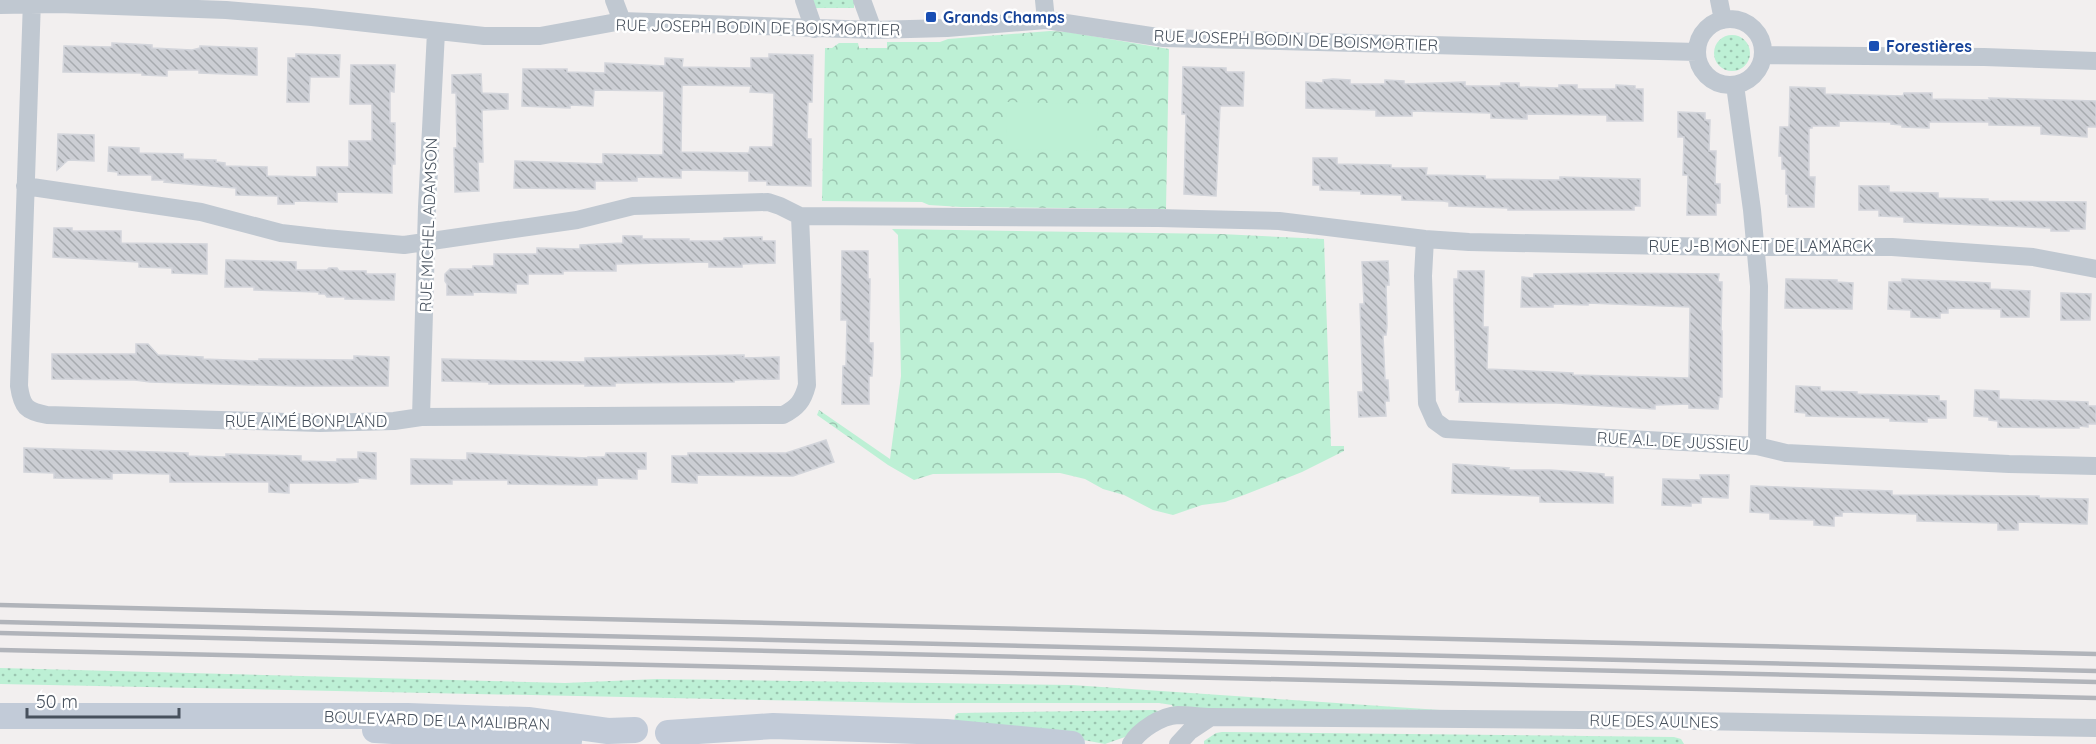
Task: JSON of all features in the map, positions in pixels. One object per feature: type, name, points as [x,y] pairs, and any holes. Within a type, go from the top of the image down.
[{"type":"main road","name":"BOULEVARD DE LA MALIBRAN","points":[[0,716],[408,716],[528,720],[608,731],[628,737],[652,727],[673,738]]},
{"type":"main road","name":"BOULEVARD DE LA MALIBRAN","points":[[238,717],[409,734],[563,740],[583,744]]},
{"type":"main road","points":[[673,738],[773,726],[946,732],[1072,744]]},
{"type":"main road","points":[[725,744],[772,741],[806,744]]},
{"type":"street","points":[[615,0],[622,21]]},
{"type":"street","points":[[804,0],[814,29]]},
{"type":"street","points":[[862,0],[873,30]]},
{"type":"street","points":[[1044,0],[1046,20]]},
{"type":"street","points":[[1719,0],[1723,20]]},
{"type":"street","name":"RUE JOSEPH BODIN DE BOISMORTIER","points":[[0,5],[32,2],[226,10],[484,36],[540,36],[622,21],[873,30],[947,28],[1046,20],[1164,38],[1696,52]]},
{"type":"street","name":"RUE AIMÉ BONPLAND","points":[[32,2],[19,386],[22,402],[33,412],[48,415],[320,423],[394,421],[422,417],[783,415],[793,410],[801,402],[807,385],[800,216]]},
{"type":"street","points":[[1731,19],[1749,25],[1758,33],[1762,43],[1764,55],[1759,69],[1752,78],[1735,86],[1712,81],[1703,73],[1698,64],[1696,52],[1701,36],[1709,26],[1723,20],[1731,19]]},
{"type":"street","name":"RUE MICHEL ADAMSON","points":[[422,417],[436,32]]},
{"type":"street","points":[[1764,55],[1984,57],[2096,61]]},
{"type":"street","points":[[1735,86],[1756,246],[1758,286],[1756,446]]},
{"type":"street","points":[[25,186],[201,212],[281,232],[404,244],[576,220],[633,206],[768,202],[800,216]]},
{"type":"street","name":"RUE J-B MONET DE LAMARCK","points":[[800,216],[1278,221],[1425,239],[1695,246],[1892,247],[2033,257],[2096,269]]},
{"type":"street","name":"RUE A.L. DE JUSSIEU","points":[[1425,239],[1423,276],[1427,403],[1435,421],[1446,429],[1756,446],[1786,453],[2096,466]]},
{"type":"street","name":"RUE DES AULNES","points":[[1131,744],[1135,736],[1154,723],[1176,715],[2096,728]]},
{"type":"street","points":[[1178,744],[1190,731],[1211,717]]},
{"type":"green space","points":[[810,0],[854,0],[854,8],[813,8]]},
{"type":"green space","points":[[1050,31],[1169,49],[1166,209],[961,207],[929,205],[922,202],[822,201],[825,48],[832,48],[839,43],[858,43],[859,48],[887,48],[887,42],[940,42],[948,39]]},
{"type":"green space","points":[[1732,35],[1745,40],[1750,53],[1745,66],[1732,71],[1719,66],[1714,53],[1719,40]]},
{"type":"green space","points":[[1007,102],[1098,104],[1096,151],[1006,149]]},
{"type":"green space","points":[[892,229],[1221,234],[1324,239],[1331,446],[1344,446],[1344,451],[1302,472],[1244,495],[1173,515],[1153,510],[1085,479],[1060,473],[933,474],[914,480],[888,465],[817,415],[819,410],[890,459],[901,376],[898,235]]},
{"type":"green space","points":[[0,668],[565,683],[657,679],[1072,685],[1440,710],[1174,709],[1172,705],[1159,703],[910,703],[0,684]]},
{"type":"green space","points":[[1154,710],[1162,712],[1125,737],[1105,744],[954,726],[955,715],[958,713]]},
{"type":"green space","points":[[1216,733],[1674,737],[1681,739],[1684,744],[1204,744],[1204,741]]},
{"type":"building","points":[[112,43],[192,50],[200,46],[257,48],[257,75],[199,73],[199,70],[167,70],[167,76],[142,75],[142,73],[63,72],[64,46],[112,47]]},
{"type":"building","points":[[296,54],[340,55],[339,77],[310,77],[309,102],[287,102],[288,58],[296,58]]},
{"type":"building","points":[[769,54],[813,55],[812,102],[808,102],[807,139],[811,139],[811,186],[767,185],[767,181],[749,181],[749,171],[681,170],[681,178],[637,177],[637,181],[595,181],[595,189],[514,188],[515,161],[603,164],[603,154],[663,155],[664,91],[594,90],[593,106],[570,105],[570,108],[522,106],[523,69],[567,69],[567,72],[605,73],[605,63],[665,66],[665,58],[683,59],[682,67],[751,68],[751,58],[769,58]],"holes":[[[682,85],[751,86],[750,92],[774,93],[773,147],[750,147],[749,153],[681,152]]]},
{"type":"building","points":[[351,65],[395,65],[394,92],[390,91],[390,123],[395,123],[392,193],[337,192],[337,202],[294,201],[294,204],[278,204],[278,196],[236,195],[236,188],[164,182],[165,180],[152,180],[152,175],[118,175],[118,172],[108,171],[109,147],[139,148],[139,153],[183,154],[183,159],[216,160],[216,162],[225,163],[225,166],[267,167],[267,176],[317,177],[317,167],[349,167],[349,141],[372,141],[372,104],[350,104]]},
{"type":"building","points":[[1183,67],[1226,68],[1226,72],[1244,72],[1243,106],[1220,106],[1216,196],[1184,194],[1186,114],[1182,114]]},
{"type":"building","points":[[481,74],[482,93],[508,94],[508,109],[482,110],[483,162],[478,162],[479,191],[455,192],[456,93],[452,93],[452,75]]},
{"type":"building","points":[[1323,80],[1350,80],[1350,84],[1385,84],[1385,80],[1404,81],[1404,84],[1465,82],[1465,86],[1501,86],[1501,83],[1519,83],[1519,87],[1559,88],[1559,85],[1577,85],[1577,89],[1616,89],[1616,85],[1635,86],[1635,89],[1643,89],[1643,121],[1607,121],[1607,115],[1527,114],[1527,119],[1491,118],[1491,113],[1412,111],[1412,116],[1376,116],[1376,110],[1306,108],[1306,82],[1323,83]]},
{"type":"building","points":[[1790,87],[1825,88],[1825,94],[1903,96],[1904,93],[1932,93],[1932,99],[2096,101],[2096,127],[2087,127],[2087,137],[2041,134],[2041,126],[1989,125],[1989,122],[1929,122],[1929,128],[1902,127],[1902,125],[1891,124],[1891,122],[1839,121],[1839,126],[1812,126],[1809,128],[1809,177],[1815,177],[1814,207],[1788,207],[1786,169],[1782,169],[1782,156],[1779,156],[1780,127],[1789,127]]},
{"type":"building","points":[[1678,112],[1705,113],[1705,120],[1710,120],[1709,151],[1716,151],[1715,184],[1720,184],[1720,203],[1716,203],[1716,215],[1687,215],[1688,175],[1683,175],[1684,137],[1678,137]]},
{"type":"building","points":[[58,134],[94,135],[94,161],[68,160],[57,170]]},
{"type":"building","points":[[1313,158],[1337,158],[1337,164],[1427,168],[1426,175],[1485,176],[1485,179],[1560,180],[1560,177],[1640,179],[1640,206],[1634,206],[1634,210],[1508,210],[1508,208],[1449,206],[1449,202],[1443,201],[1402,200],[1402,195],[1320,190],[1320,185],[1313,185]]},
{"type":"building","points":[[1859,186],[1889,186],[1889,192],[1938,193],[1938,198],[2086,202],[2085,229],[2051,231],[2051,228],[1904,222],[1904,217],[1879,216],[1879,210],[1859,210]]},
{"type":"building","points":[[54,228],[72,228],[72,231],[121,231],[121,243],[207,244],[207,274],[172,273],[172,268],[139,267],[139,262],[53,257]]},
{"type":"building","points":[[623,236],[642,236],[642,239],[689,239],[689,241],[723,241],[724,238],[762,237],[762,241],[775,241],[775,263],[742,264],[742,267],[709,267],[709,262],[616,264],[616,271],[563,271],[563,274],[528,274],[528,284],[516,284],[516,293],[473,292],[473,295],[447,295],[445,274],[450,269],[494,266],[494,254],[537,254],[537,248],[580,249],[580,245],[623,243]]},
{"type":"building","points":[[842,251],[868,251],[869,343],[873,343],[872,376],[869,376],[869,404],[842,404],[847,320],[841,320]]},
{"type":"building","points":[[226,260],[296,262],[296,270],[337,268],[339,271],[366,271],[366,274],[395,274],[394,300],[345,299],[345,297],[327,297],[319,292],[225,287]]},
{"type":"building","points":[[1388,261],[1387,326],[1386,335],[1383,335],[1385,380],[1388,380],[1389,401],[1385,401],[1386,416],[1359,417],[1358,392],[1363,392],[1360,304],[1364,304],[1362,262]]},
{"type":"building","points":[[1458,271],[1484,271],[1483,327],[1488,327],[1487,369],[1573,373],[1573,375],[1689,378],[1690,307],[1588,303],[1588,305],[1553,304],[1553,307],[1521,307],[1522,277],[1534,278],[1534,274],[1719,274],[1718,282],[1722,282],[1722,397],[1719,397],[1718,409],[1689,408],[1689,404],[1655,405],[1655,409],[1556,403],[1459,402],[1460,390],[1456,390],[1454,306],[1454,279],[1458,279]]},
{"type":"building","points":[[1786,279],[1837,280],[1837,282],[1853,283],[1852,309],[1785,308]]},
{"type":"building","points":[[1902,279],[1990,283],[1990,289],[2030,291],[2029,317],[2001,317],[2001,309],[1948,308],[1948,313],[1940,313],[1940,318],[1911,317],[1911,310],[1888,309],[1889,282],[1902,282]]},
{"type":"building","points":[[2061,293],[2091,294],[2090,320],[2061,320]]},
{"type":"building","points":[[136,344],[148,344],[158,355],[203,357],[203,359],[354,360],[354,356],[389,357],[388,386],[296,386],[52,379],[52,354],[136,354]]},
{"type":"building","points":[[744,355],[744,358],[779,357],[779,379],[734,380],[734,382],[615,383],[615,386],[442,381],[442,359],[585,362],[585,358]]},
{"type":"building","points":[[1796,386],[1820,387],[1820,391],[1857,392],[1857,394],[1939,396],[1939,401],[1946,401],[1946,418],[1927,418],[1927,422],[1918,422],[1890,421],[1890,418],[1806,416],[1806,413],[1795,412]]},
{"type":"building","points":[[1975,390],[1999,391],[1999,399],[2088,402],[2088,406],[2096,406],[2096,424],[2088,424],[2088,427],[2079,426],[2079,428],[1998,427],[1998,421],[1989,420],[1989,417],[1974,416]]},
{"type":"building","points":[[826,440],[834,462],[793,476],[697,475],[697,483],[672,482],[672,456],[688,456],[688,453],[786,453]]},
{"type":"building","points":[[24,448],[188,453],[188,456],[226,457],[226,454],[301,456],[301,461],[337,462],[337,459],[358,459],[358,452],[376,453],[376,479],[358,478],[358,482],[348,483],[289,483],[289,493],[269,492],[269,482],[170,482],[170,474],[112,473],[112,479],[54,478],[54,473],[24,472]]},
{"type":"building","points":[[467,453],[588,458],[605,457],[606,453],[646,453],[646,469],[637,469],[637,479],[597,478],[597,485],[508,484],[508,480],[452,480],[452,484],[411,484],[411,459],[467,460]]},
{"type":"building","points":[[1453,464],[1509,468],[1508,470],[1604,474],[1604,477],[1613,477],[1613,503],[1540,502],[1540,496],[1452,493]]},
{"type":"building","points":[[1700,475],[1729,475],[1728,498],[1701,497],[1701,503],[1691,503],[1691,506],[1662,505],[1663,479],[1701,480]]},
{"type":"building","points":[[1751,486],[1892,491],[1892,495],[2039,496],[2039,498],[2088,499],[2087,524],[2018,522],[2018,530],[1998,530],[1998,523],[1917,521],[1917,514],[1842,512],[1842,516],[1834,516],[1834,526],[1814,525],[1814,520],[1770,519],[1770,513],[1750,512]]},
{"type":"railway","points":[[0,605],[2096,654]]},
{"type":"railway","points":[[0,622],[2096,671]]},
{"type":"railway","points":[[0,633],[2096,682]]},
{"type":"railway","points":[[0,650],[2096,698]]},
{"type":"place","name":"Grands Champs","points":[[931,17]]},
{"type":"place","name":"Forestières","points":[[1874,46]]}]
